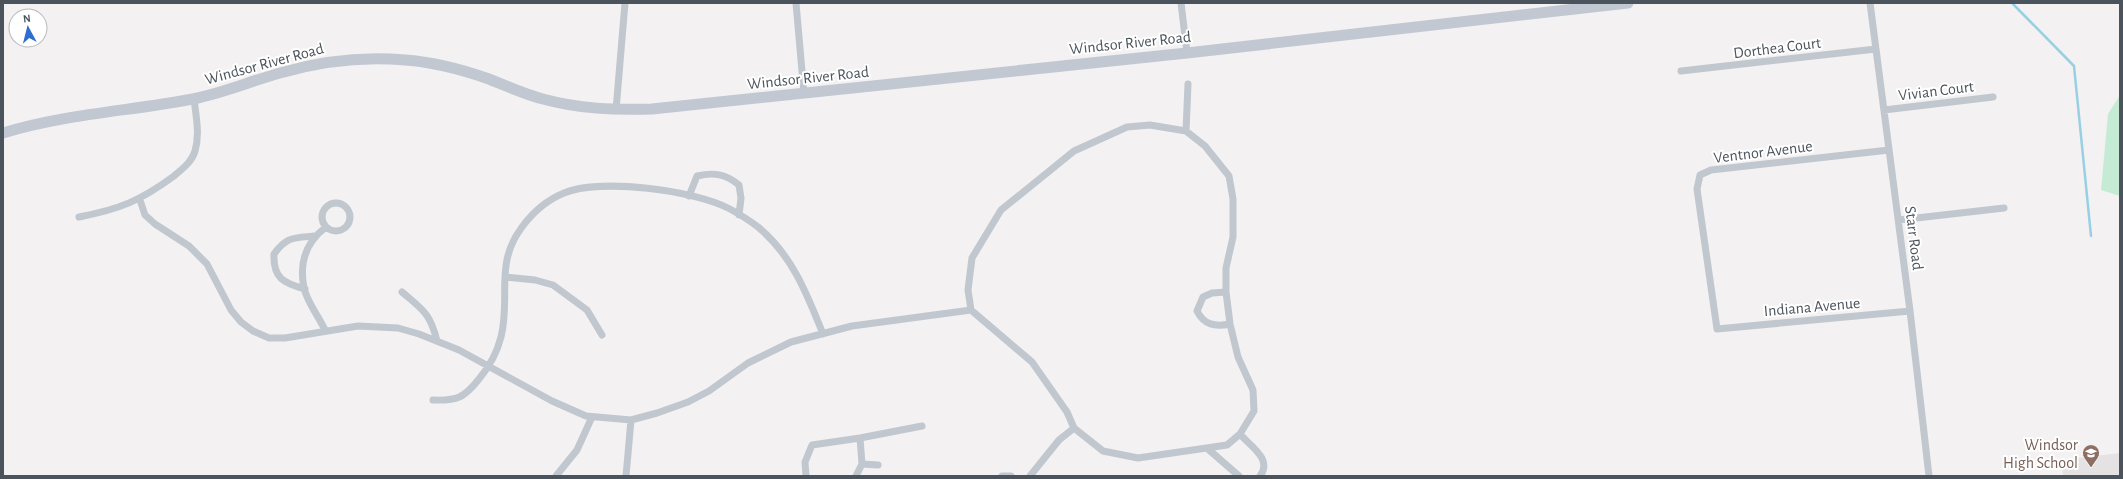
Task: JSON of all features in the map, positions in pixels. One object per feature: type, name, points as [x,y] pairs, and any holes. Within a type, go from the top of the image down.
[{"type":"main road","name":"Windsor River Road","points":[[3,133],[58,119],[194,99],[310,65],[330,61],[379,59],[406,60],[437,64],[464,70],[542,98],[567,105],[616,110],[652,109],[1188,53],[1628,3]]},
{"type":"street","points":[[616,110],[625,3]]},
{"type":"street","points":[[796,3],[804,94]]},
{"type":"street","points":[[1181,3],[1188,53]]},
{"type":"street","name":"Starr Road","points":[[1870,3],[1910,311],[1929,476]]},
{"type":"street","name":"Dorthea Court","points":[[1681,72],[1876,49]]},
{"type":"street","points":[[1186,131],[1188,84]]},
{"type":"street","name":"Vivian Court","points":[[1884,110],[1993,97]]},
{"type":"street","points":[[79,217],[108,211],[140,200],[186,167],[195,153],[198,138],[194,99]]},
{"type":"street","points":[[1150,125],[1186,131],[1205,146],[1229,176],[1233,199],[1233,237],[1226,268],[1226,292],[1230,324],[1238,357],[1253,390],[1254,410],[1240,434],[1227,445],[1208,449],[1138,458],[1103,452],[1074,428],[1067,412],[1032,362],[971,310],[968,290],[972,258],[1001,210],[1074,152],[1127,127],[1150,125]]},
{"type":"street","name":"Ventnor Avenue","points":[[1717,329],[1697,189],[1700,175],[1711,170],[1889,150]]},
{"type":"street","points":[[688,196],[697,176],[709,173],[720,174],[731,178],[739,185],[741,198],[739,215]]},
{"type":"street","points":[[433,400],[449,401],[461,398],[470,391],[489,367],[501,338],[505,278],[510,247],[522,226],[541,206],[564,193],[591,186],[611,186],[672,192],[729,208],[758,227],[789,260],[803,283],[823,334]]},
{"type":"street","points":[[140,200],[145,215],[155,224],[189,246],[207,264],[231,310],[241,322],[269,338],[285,338],[325,330],[358,326],[398,328],[459,350],[552,401],[586,416],[592,417],[631,420],[688,402],[709,391],[748,363],[792,342],[852,326],[971,310]]},
{"type":"street","points":[[336,203],[345,206],[350,213],[347,226],[334,231],[326,227],[322,214],[327,206],[336,203]]},
{"type":"street","points":[[1898,220],[2004,208]]},
{"type":"street","points":[[325,330],[304,288],[303,268],[307,248],[315,236],[326,227]]},
{"type":"street","points":[[304,288],[288,284],[279,277],[275,271],[274,254],[286,240],[315,236]]},
{"type":"street","points":[[505,278],[535,280],[553,285],[587,310],[602,335]]},
{"type":"street","points":[[402,292],[428,315],[437,341]]},
{"type":"street","points":[[1226,292],[1212,293],[1203,297],[1198,311],[1202,319],[1208,324],[1221,326],[1230,324]]},
{"type":"street","name":"Indiana Avenue","points":[[1717,329],[1910,311]]},
{"type":"street","points":[[556,476],[577,450],[592,417]]},
{"type":"street","points":[[626,476],[631,420]]},
{"type":"street","points":[[806,476],[805,462],[812,445],[860,438],[922,426]]},
{"type":"street","points":[[1030,476],[1059,440],[1074,428]]},
{"type":"street","points":[[1240,434],[1263,458],[1265,463],[1260,476]]},
{"type":"street","points":[[856,476],[862,464],[860,438]]},
{"type":"street","points":[[1208,449],[1239,476]]},
{"type":"street","points":[[862,464],[878,465]]},
{"type":"street","points":[[1002,476],[1011,476]]},
{"type":"shaded area","name":"Windsor High School","points":[[2120,453],[2120,476],[2063,476],[2061,460]]},
{"type":"green space","points":[[2120,95],[2120,196],[2101,190],[2108,114]]},
{"type":"waterway","points":[[2012,3],[2074,66],[2091,236]]},
{"type":"place","name":"Windsor High School","points":[[2091,468]]}]
